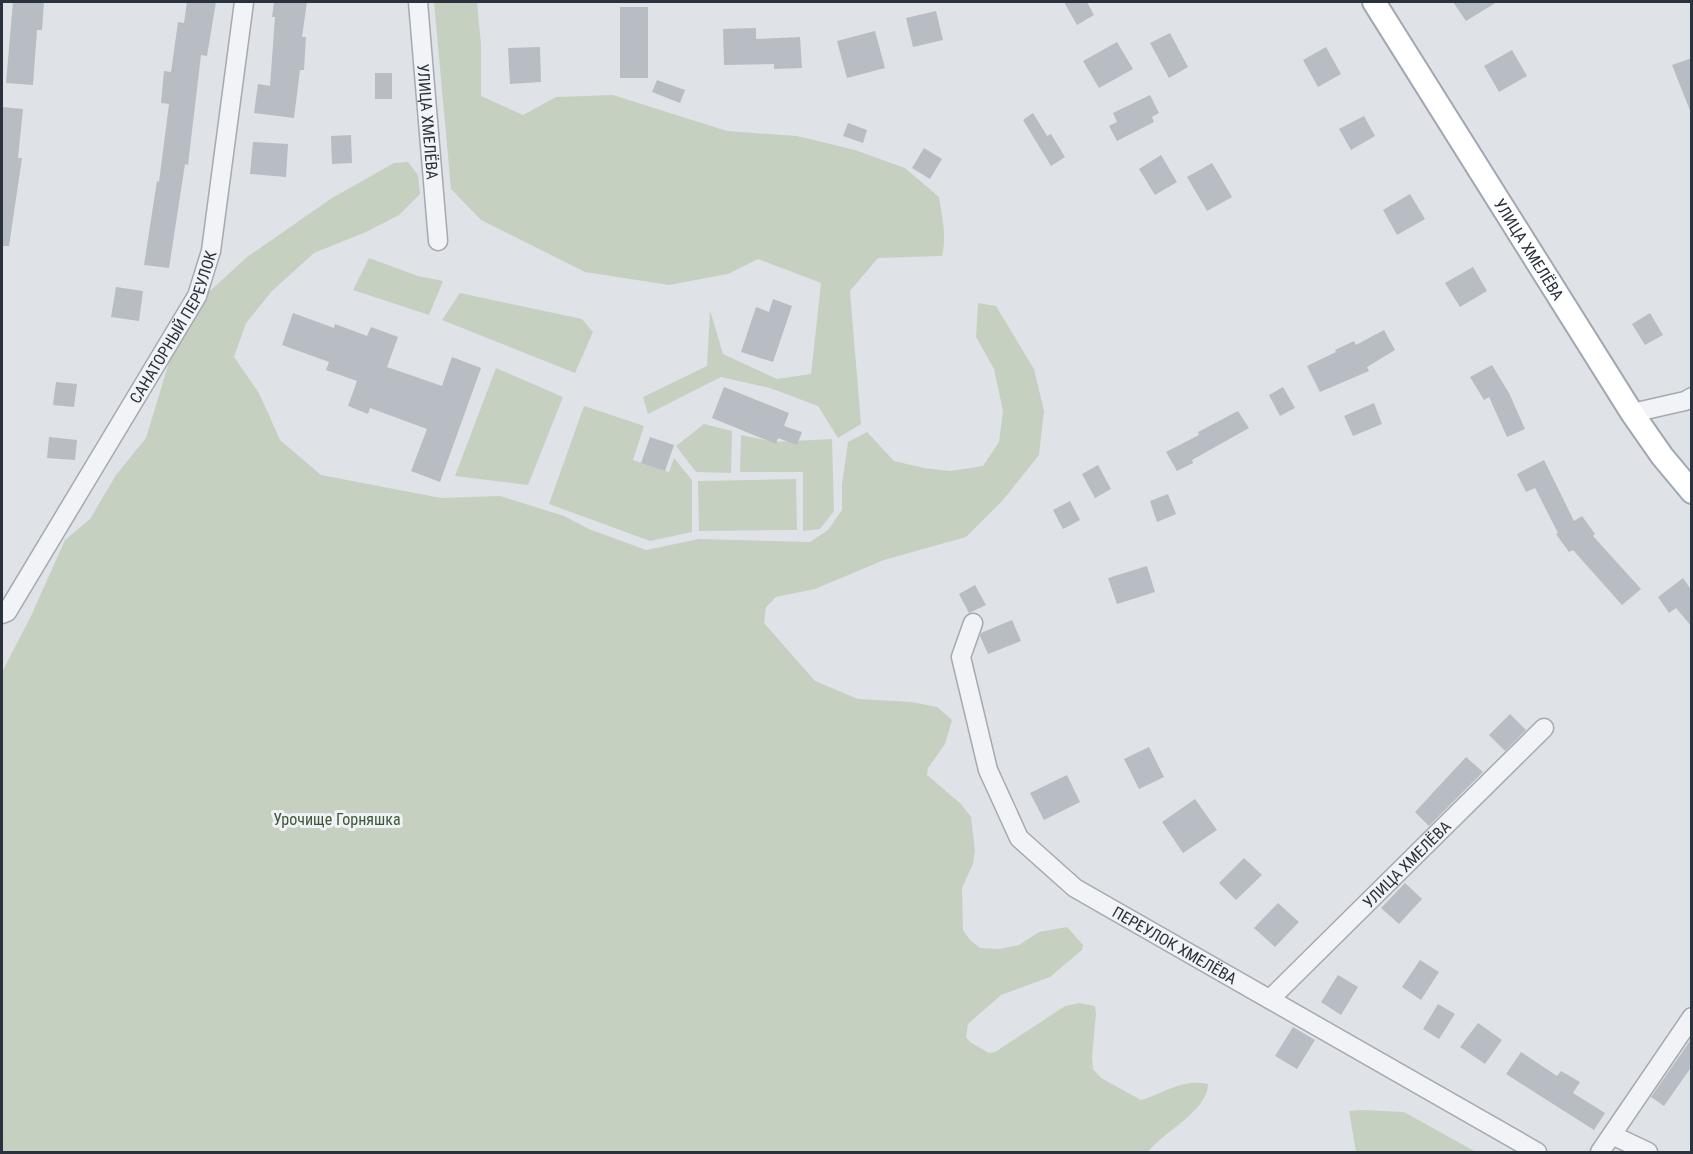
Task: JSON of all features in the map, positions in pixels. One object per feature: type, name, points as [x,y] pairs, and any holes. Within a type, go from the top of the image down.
[{"type":"main road","name":"УЛИЦА ХМЕЛЁВА","points":[[1374,2],[1632,413],[1662,456],[1692,492]]},
{"type":"street","name":"САНАТОРНЫЙ ПЕРЕУЛОК","points":[[2,614],[7,612],[197,296],[211,251],[244,2]]},
{"type":"street","name":"УЛИЦА ХМЕЛЁВА","points":[[418,2],[438,241]]},
{"type":"street","points":[[1632,413],[1685,401],[1692,397]]},
{"type":"street","name":"ПЕРЕУЛОК ХМЕЛЁВА","points":[[973,623],[962,657],[988,770],[1019,838],[1075,888],[1537,1152]]},
{"type":"street","name":"УЛИЦА ХМЕЛЁВА","points":[[1270,999],[1544,728]]},
{"type":"street","points":[[1600,1152],[1692,1017]]},
{"type":"street","points":[[1612,1135],[1648,1152]]},
{"type":"green space","points":[[434,2],[477,2],[481,44],[481,96],[523,115],[556,97],[613,95],[727,131],[797,136],[855,150],[905,168],[939,197],[944,234],[942,256],[878,258],[850,291],[861,424],[838,438],[818,406],[770,388],[721,377],[648,414],[643,397],[707,366],[710,310],[723,354],[777,379],[811,374],[821,283],[758,259],[728,274],[669,285],[585,272],[481,220],[451,189]]},
{"type":"green space","name":"Урочище Горняшка","points":[[408,162],[418,175],[420,194],[399,215],[366,232],[314,253],[272,291],[246,323],[234,357],[259,393],[280,440],[321,475],[441,498],[500,496],[564,516],[589,529],[646,550],[699,539],[810,542],[828,530],[842,510],[842,484],[848,442],[867,432],[894,461],[950,471],[983,466],[999,442],[1003,411],[994,369],[976,337],[978,303],[996,306],[1034,369],[1044,411],[1039,455],[1003,500],[966,537],[884,560],[815,589],[776,597],[766,607],[764,623],[815,681],[858,699],[912,702],[937,707],[952,720],[945,744],[928,768],[927,775],[961,804],[971,817],[975,851],[973,864],[962,888],[963,930],[980,948],[999,949],[1019,945],[1039,932],[1067,927],[1083,945],[1082,950],[1050,977],[1001,995],[968,1024],[966,1037],[970,1042],[989,1053],[995,1052],[1065,1006],[1079,1003],[1095,1006],[1093,1069],[1101,1078],[1141,1100],[1189,1083],[1208,1084],[1201,1103],[1148,1152],[2,1152],[2,672],[31,616],[65,540],[90,519],[116,475],[146,438],[170,359],[198,302],[247,257],[332,198],[394,163]]},
{"type":"green space","points":[[369,258],[418,276],[443,281],[429,315],[353,290]]},
{"type":"green space","points":[[460,293],[582,319],[593,332],[575,373],[442,320]]},
{"type":"green space","points":[[496,368],[563,397],[528,485],[455,476]]},
{"type":"green space","points":[[584,406],[644,426],[633,460],[669,472],[674,458],[692,480],[692,532],[650,541],[549,504]]},
{"type":"green space","points":[[704,424],[732,431],[731,473],[696,472],[676,446]]},
{"type":"green space","points":[[741,435],[775,442],[832,439],[834,511],[820,529],[803,531],[803,472],[740,472]]},
{"type":"green space","points":[[796,479],[797,530],[699,531],[698,481]]},
{"type":"green space","points":[[1349,1111],[1404,1112],[1476,1152],[1356,1152]]},
{"type":"building","points":[[13,2],[44,2],[42,30],[37,30],[33,85],[6,83]]},
{"type":"building","points":[[187,2],[216,2],[207,56],[201,55],[188,165],[185,164],[169,268],[144,265],[157,181],[159,182],[169,104],[161,103],[164,71],[171,72],[178,22],[184,23]]},
{"type":"building","points":[[274,2],[307,2],[302,37],[306,37],[304,70],[300,70],[294,118],[254,113],[258,84],[270,86]]},
{"type":"building","points":[[1064,2],[1087,2],[1094,15],[1077,25]]},
{"type":"building","points":[[1453,2],[1497,2],[1466,21]]},
{"type":"building","points":[[620,7],[648,7],[648,78],[620,78]]},
{"type":"building","points":[[936,11],[943,40],[913,47],[906,18]]},
{"type":"building","points":[[756,28],[756,39],[800,37],[802,68],[774,69],[774,64],[724,65],[723,29]]},
{"type":"building","points":[[875,31],[885,68],[847,78],[837,41]]},
{"type":"building","points":[[1170,33],[1188,67],[1169,78],[1150,43]]},
{"type":"building","points":[[1117,42],[1133,69],[1099,88],[1083,61]]},
{"type":"building","points":[[540,47],[541,82],[510,84],[508,48]]},
{"type":"building","points":[[1326,47],[1341,74],[1318,87],[1303,60]]},
{"type":"building","points":[[1512,50],[1527,76],[1499,92],[1484,66]]},
{"type":"building","points":[[1692,58],[1692,113],[1691,113],[1672,65]]},
{"type":"building","points":[[375,73],[392,73],[392,99],[375,99]]},
{"type":"building","points":[[657,80],[685,90],[680,103],[652,92]]},
{"type":"building","points":[[1150,95],[1159,113],[1152,117],[1154,122],[1117,141],[1109,126],[1117,122],[1113,113]]},
{"type":"building","points":[[2,107],[23,109],[18,158],[22,158],[9,246],[2,246]]},
{"type":"building","points":[[1033,113],[1047,136],[1051,134],[1065,157],[1051,166],[1023,120]]},
{"type":"building","points":[[1364,116],[1375,136],[1351,150],[1339,129]]},
{"type":"building","points":[[848,123],[867,130],[863,143],[843,136]]},
{"type":"building","points":[[351,135],[352,163],[332,164],[331,136]]},
{"type":"building","points":[[253,142],[288,144],[286,177],[250,174]]},
{"type":"building","points":[[924,148],[942,159],[930,179],[912,168]]},
{"type":"building","points":[[1161,155],[1177,182],[1155,195],[1139,169]]},
{"type":"building","points":[[1212,163],[1232,197],[1207,211],[1187,177]]},
{"type":"building","points":[[1410,194],[1425,219],[1397,235],[1383,210]]},
{"type":"building","points":[[1473,267],[1487,291],[1460,307],[1445,283]]},
{"type":"building","points":[[116,287],[143,291],[139,321],[111,317]]},
{"type":"building","points":[[773,299],[792,306],[773,362],[741,352],[756,307],[769,312]]},
{"type":"building","points":[[293,313],[334,328],[335,324],[367,336],[371,327],[398,337],[387,367],[442,386],[452,357],[481,368],[440,482],[411,471],[427,429],[370,408],[368,414],[348,406],[357,381],[326,370],[329,362],[282,345]]},
{"type":"building","points":[[1650,313],[1663,335],[1645,345],[1632,324]]},
{"type":"building","points":[[1384,330],[1395,350],[1367,367],[1369,371],[1320,392],[1307,366],[1354,341],[1356,345]]},
{"type":"building","points":[[1492,365],[1509,393],[1525,429],[1507,437],[1489,397],[1484,400],[1470,377]]},
{"type":"building","points":[[56,382],[77,384],[74,407],[53,405]]},
{"type":"building","points":[[724,387],[789,413],[784,426],[802,432],[797,445],[778,438],[776,444],[712,418]]},
{"type":"building","points":[[1283,387],[1295,408],[1280,416],[1269,395]]},
{"type":"building","points":[[1374,403],[1382,424],[1353,436],[1344,416]]},
{"type":"building","points":[[1238,411],[1249,428],[1177,471],[1166,452]]},
{"type":"building","points":[[49,437],[77,440],[75,460],[47,458]]},
{"type":"building","points":[[650,437],[674,445],[665,471],[641,463]]},
{"type":"building","points":[[1544,460],[1574,521],[1582,516],[1595,534],[1593,536],[1641,589],[1622,605],[1573,550],[1569,552],[1556,534],[1558,533],[1535,488],[1526,492],[1517,474]]},
{"type":"building","points":[[1098,465],[1111,489],[1095,498],[1082,474]]},
{"type":"building","points":[[1168,494],[1176,514],[1157,522],[1150,501]]},
{"type":"building","points":[[1070,501],[1080,520],[1063,529],[1053,510]]},
{"type":"building","points":[[1147,566],[1155,592],[1117,604],[1108,578]]},
{"type":"building","points":[[1683,578],[1692,591],[1692,627],[1676,608],[1669,613],[1658,597]]},
{"type":"building","points":[[975,585],[986,605],[969,613],[959,594]]},
{"type":"building","points":[[1012,620],[1021,641],[988,654],[980,636],[981,633]]},
{"type":"building","points":[[1510,714],[1526,730],[1505,751],[1489,735]]},
{"type":"building","points":[[1149,747],[1164,777],[1139,789],[1124,759]]},
{"type":"building","points":[[1466,757],[1483,772],[1429,826],[1415,812]]},
{"type":"building","points":[[1067,775],[1080,802],[1044,820],[1030,793]]},
{"type":"building","points":[[1195,799],[1217,830],[1183,853],[1162,822]]},
{"type":"building","points":[[1244,858],[1262,875],[1236,900],[1219,883]]},
{"type":"building","points":[[1405,883],[1422,899],[1399,924],[1381,908]]},
{"type":"building","points":[[1278,903],[1299,922],[1275,947],[1254,928]]},
{"type":"building","points":[[1420,960],[1439,972],[1421,1000],[1402,987]]},
{"type":"building","points":[[1338,975],[1358,987],[1341,1015],[1321,1002]]},
{"type":"building","points":[[1438,1004],[1455,1014],[1439,1039],[1423,1029]]},
{"type":"building","points":[[1478,1023],[1502,1040],[1485,1064],[1460,1047]]},
{"type":"building","points":[[1293,1027],[1315,1040],[1297,1069],[1275,1056]]},
{"type":"building","points":[[1692,1038],[1692,1066],[1664,1106],[1651,1097]]},
{"type":"building","points":[[1521,1052],[1557,1076],[1561,1071],[1580,1082],[1573,1093],[1605,1113],[1594,1130],[1506,1074]]}]
